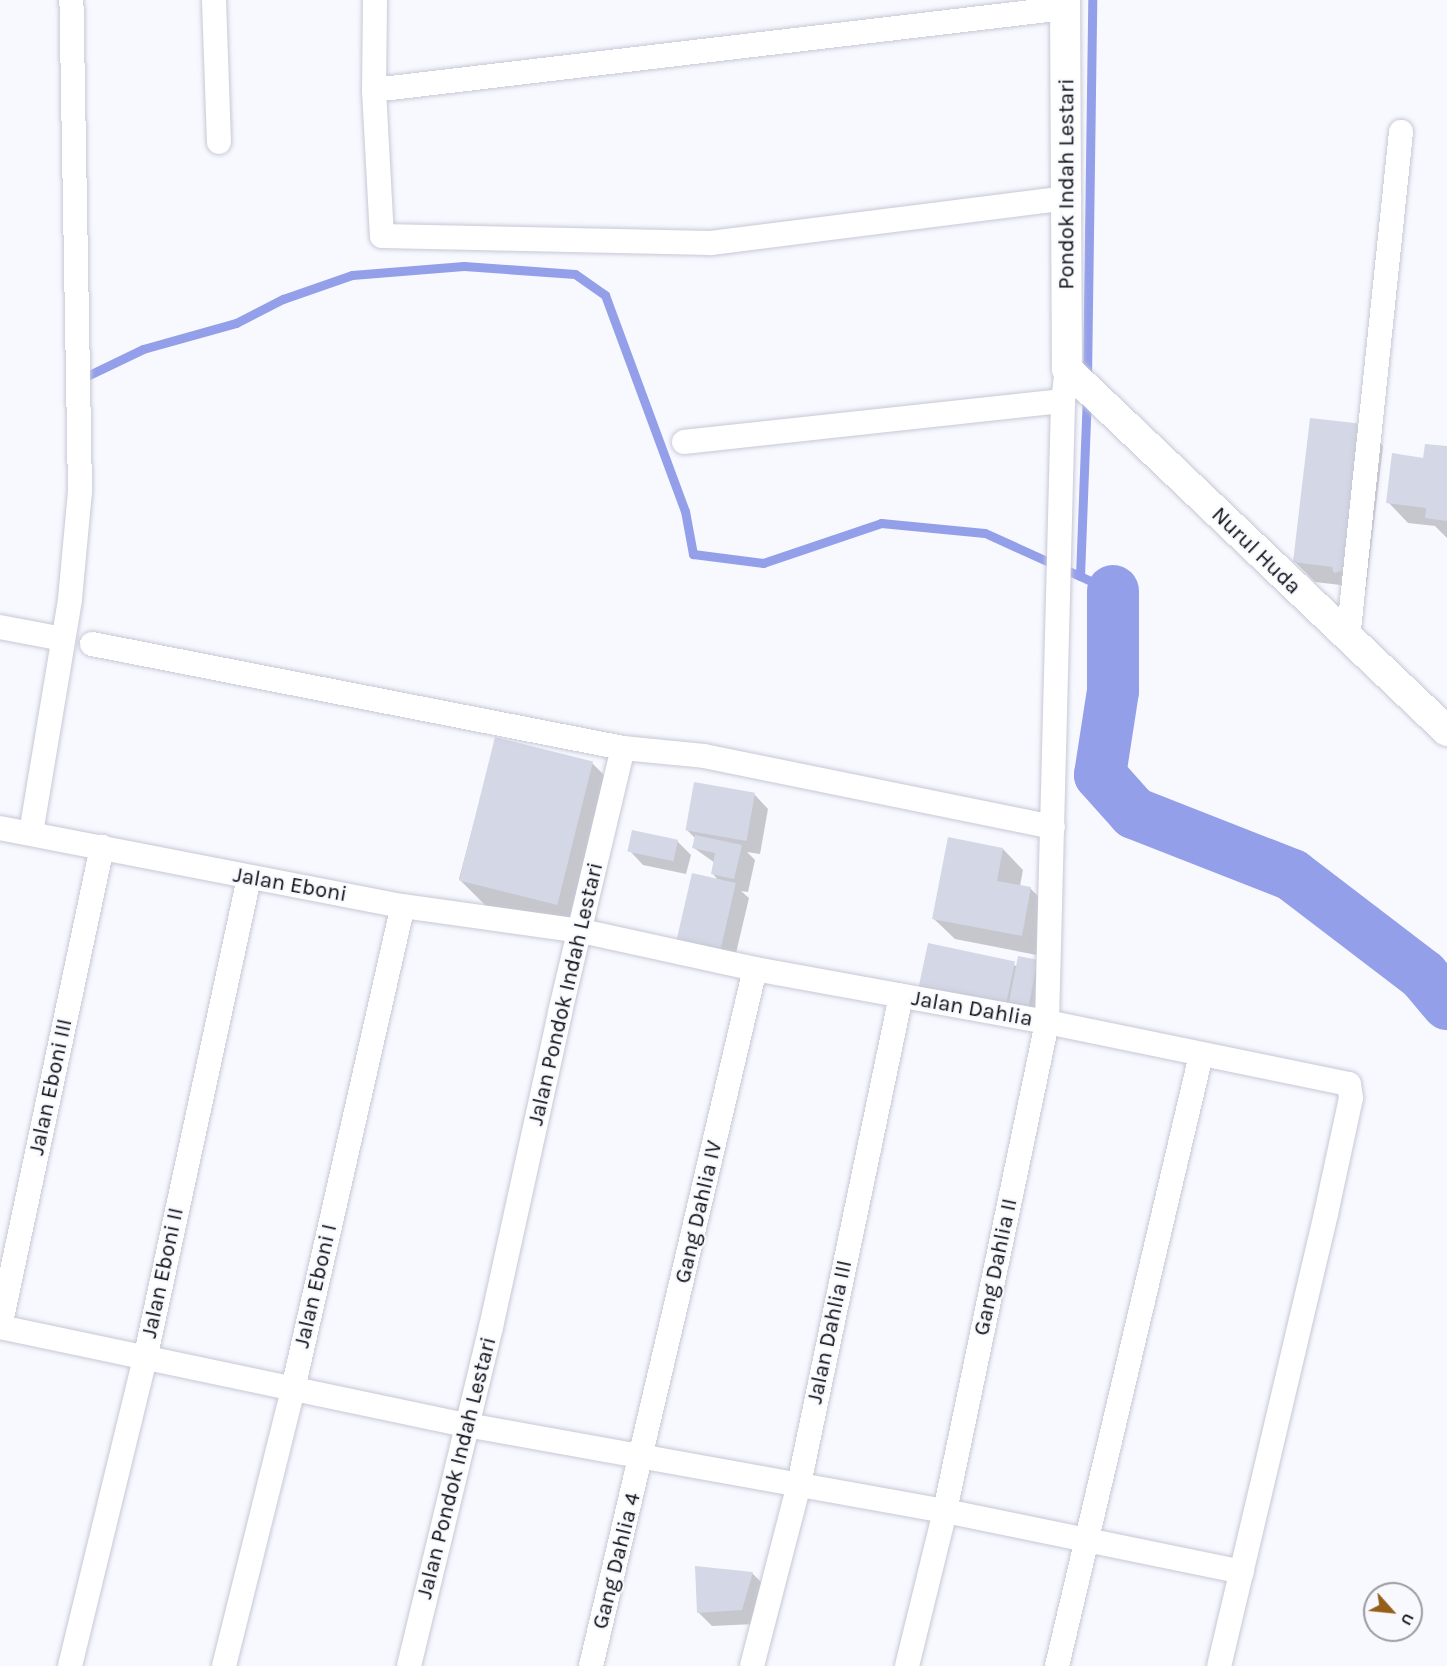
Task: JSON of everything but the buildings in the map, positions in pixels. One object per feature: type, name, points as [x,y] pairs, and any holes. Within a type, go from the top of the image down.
[{"type":"street","points":[[32,833],[63,639],[80,492],[71,0]]},
{"type":"street","points":[[214,0],[219,142]]},
{"type":"street","points":[[375,0],[374,90],[382,236],[711,243],[1069,198]]},
{"type":"street","points":[[374,90],[1065,4]]},
{"type":"street","name":"Pondok Indah Lestari","points":[[1065,4],[1069,198],[1067,369]]},
{"type":"street","points":[[1348,639],[1401,132]]},
{"type":"street","name":"Nurul Huda","points":[[1067,369],[1447,731]]},
{"type":"street","name":"Gang Dahlia II","points":[[907,1666],[945,1511],[1047,1022],[1061,583],[1063,401],[1067,369]]},
{"type":"street","points":[[684,442],[1063,401]]},
{"type":"street","points":[[0,627],[63,639]]},
{"type":"street","points":[[92,644],[623,748],[704,756],[1053,827]]},
{"type":"street","name":"Jalan Pondok Indah Lestari","points":[[409,1666],[623,748]]},
{"type":"street","name":"Jalan Eboni","points":[[0,828],[403,906],[582,931]]},
{"type":"street","name":"Jalan Eboni III","points":[[0,1327],[102,847]]},
{"type":"street","name":"Jalan Eboni II","points":[[70,1666],[145,1359],[249,878]]},
{"type":"street","name":"Jalan Eboni I","points":[[224,1666],[293,1389],[403,906]]},
{"type":"street","name":"Jalan Dahlia","points":[[582,931],[754,969],[1047,1022],[1201,1055],[1340,1080],[1349,1084],[1352,1098],[1242,1572]]},
{"type":"street","name":"Gang Dahlia IV","points":[[643,1455],[754,969]]},
{"type":"street","name":"Jalan Dahlia III","points":[[752,1666],[798,1484],[901,996]]},
{"type":"street","points":[[1057,1666],[1201,1055]]},
{"type":"street","points":[[0,1327],[467,1425],[945,1511],[1086,1543],[1242,1572],[1219,1666]]},
{"type":"street","name":"Gang Dahlia 4","points":[[591,1666],[643,1455]]},
{"type":"waterway","points":[[1087,379],[1092,0]]},
{"type":"waterway","points":[[87,376],[143,349],[236,323],[283,299],[352,275],[464,266],[575,274],[605,295],[685,511],[693,554],[763,563],[881,523],[985,533],[1113,591]]},
{"type":"waterway","points":[[1080,576],[1087,396]]},
{"type":"waterway","points":[[1113,591],[1113,691],[1100,775],[1134,813],[1292,875],[1423,975],[1447,1004]]}]
